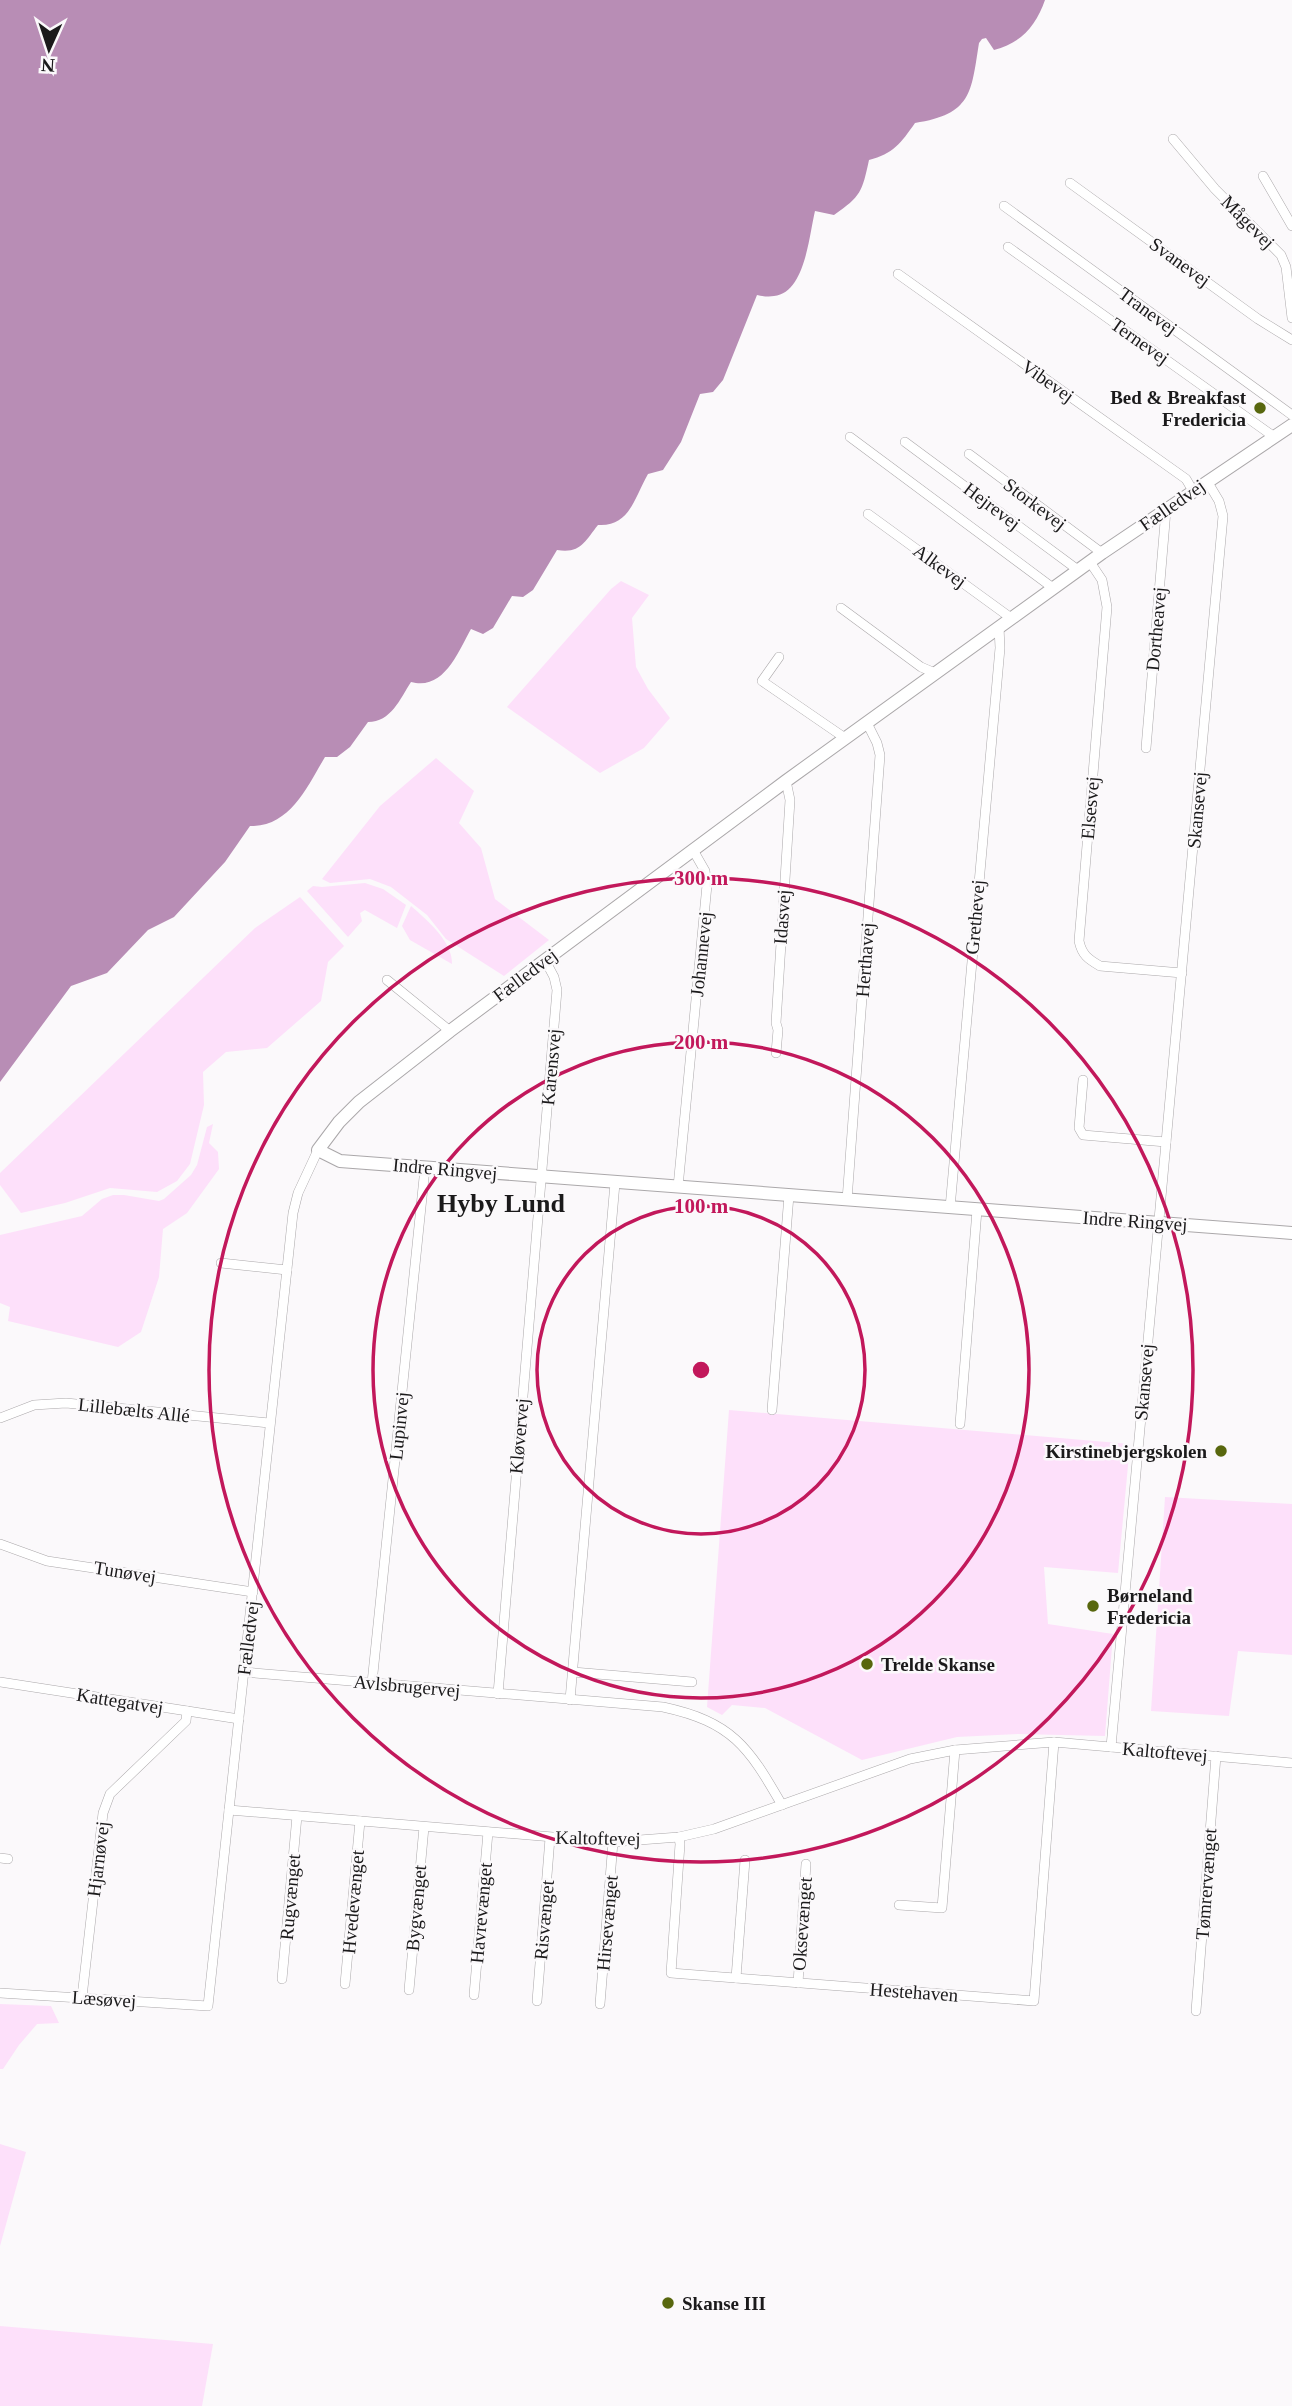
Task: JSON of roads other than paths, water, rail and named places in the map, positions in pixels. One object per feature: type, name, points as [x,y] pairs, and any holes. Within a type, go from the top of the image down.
[{"type":"street","name":"Mågevej","points":[[1173,139],[1215,189],[1281,255],[1286,267],[1292,318]]},
{"type":"street","points":[[1263,176],[1292,226]]},
{"type":"street","name":"Svanevej","points":[[1070,183],[1258,319],[1292,340]]},
{"type":"street","name":"Tranevej","points":[[1003,206],[1292,415]]},
{"type":"street","name":"Ternevej","points":[[1008,247],[1273,436]]},
{"type":"street","name":"Vibevej","points":[[898,274],[1186,479],[1193,491]]},
{"type":"street","name":"Fælledvej","points":[[208,2006],[293,1213],[298,1193],[318,1150],[339,1122],[359,1102],[545,960],[1053,588],[1292,425]]},
{"type":"street","points":[[849,437],[1053,588]]},
{"type":"street","name":"Hejrevej","points":[[905,442],[1079,570]]},
{"type":"street","name":"Storkevej","points":[[969,454],[1101,554]]},
{"type":"street","name":"Skansevej","points":[[1111,1747],[1223,516],[1219,501],[1207,481]]},
{"type":"street","name":"Dortheavej","points":[[1146,748],[1166,510]]},
{"type":"street","name":"Alkevej","points":[[868,514],[1012,618]]},
{"type":"street","name":"Elsesvej","points":[[1090,562],[1102,580],[1107,607],[1079,941],[1082,952],[1100,966],[1182,973]]},
{"type":"street","points":[[841,608],[921,667],[935,673]]},
{"type":"street","name":"Grethevej","points":[[950,1208],[1000,648],[999,627]]},
{"type":"street","points":[[779,657],[762,681],[845,738]]},
{"type":"street","name":"Herthavej","points":[[847,1200],[880,755],[867,723]]},
{"type":"street","name":"Idasvej","points":[[776,1053],[790,800],[786,781]]},
{"type":"street","name":"Johannevej","points":[[678,1187],[707,885],[705,871],[693,850]]},
{"type":"street","name":"Karensvej","points":[[541,1177],[557,990],[545,960]]},
{"type":"street","points":[[387,980],[450,1031]]},
{"type":"street","points":[[1083,1080],[1079,1128],[1083,1135],[1166,1142]]},
{"type":"street","name":"Indre Ringvej","points":[[318,1150],[340,1161],[1292,1233]]},
{"type":"street","name":"Lupinvej","points":[[372,1683],[425,1168]]},
{"type":"street","name":"Kløvervej","points":[[498,1694],[541,1177]]},
{"type":"street","points":[[570,1700],[615,1183]]},
{"type":"street","points":[[772,1410],[789,1195]]},
{"type":"street","points":[[960,1424],[978,1210]]},
{"type":"street","points":[[221,1264],[287,1270]]},
{"type":"street","name":"Lillebælts Allé","points":[[0,1418],[34,1405],[66,1403],[270,1423]]},
{"type":"street","name":"Tunøvej","points":[[0,1544],[47,1561],[253,1592]]},
{"type":"street","name":"Avlsbrugervej","points":[[243,1672],[663,1707],[703,1718],[735,1739],[751,1754],[782,1805]]},
{"type":"street","points":[[573,1672],[692,1682]]},
{"type":"street","name":"Kattegatvej","points":[[0,1682],[239,1719]]},
{"type":"street","name":"Hjarnøvej","points":[[82,1997],[103,1813],[110,1794],[186,1721],[187,1711]]},
{"type":"street","name":"Kaltoftevej","points":[[229,1811],[613,1842],[679,1837],[715,1829],[910,1759],[955,1750],[1054,1742],[1292,1763]]},
{"type":"street","name":"Hestehaven","points":[[679,1837],[671,1973],[1034,2001],[1054,1742]]},
{"type":"street","points":[[899,1905],[942,1908],[955,1750]]},
{"type":"street","name":"Tømrervænget","points":[[1196,2011],[1216,1756]]},
{"type":"street","name":"Rugvænget","points":[[282,1979],[297,1816]]},
{"type":"street","name":"Hvedevænget","points":[[345,1984],[360,1821]]},
{"type":"street","name":"Bygvænget","points":[[409,1990],[424,1827]]},
{"type":"street","name":"Havrevænget","points":[[474,1995],[488,1832]]},
{"type":"street","name":"Risvænget","points":[[537,2001],[550,1838]]},
{"type":"street","name":"Hirsevænget","points":[[600,2004],[613,1842]]},
{"type":"street","points":[[736,1978],[745,1860]]},
{"type":"street","name":"Oksevænget","points":[[799,1983],[806,1864]]},
{"type":"street","name":"Læsøvej","points":[[0,1993],[208,2006]]},
{"type":"place","name":"Bed & Breakfast Fredericia","points":[[1260,408]]},
{"type":"place","name":"Kirstinebjergskolen","points":[[1221,1451]]},
{"type":"place","name":"Børneland Fredericia","points":[[1093,1606]]},
{"type":"place","name":"Trelde Skanse","points":[[867,1664]]},
{"type":"place","name":"Skanse III","points":[[668,2303]]},
{"type":"district","name":"Hyby Lund","points":[[501,1203]]}]
